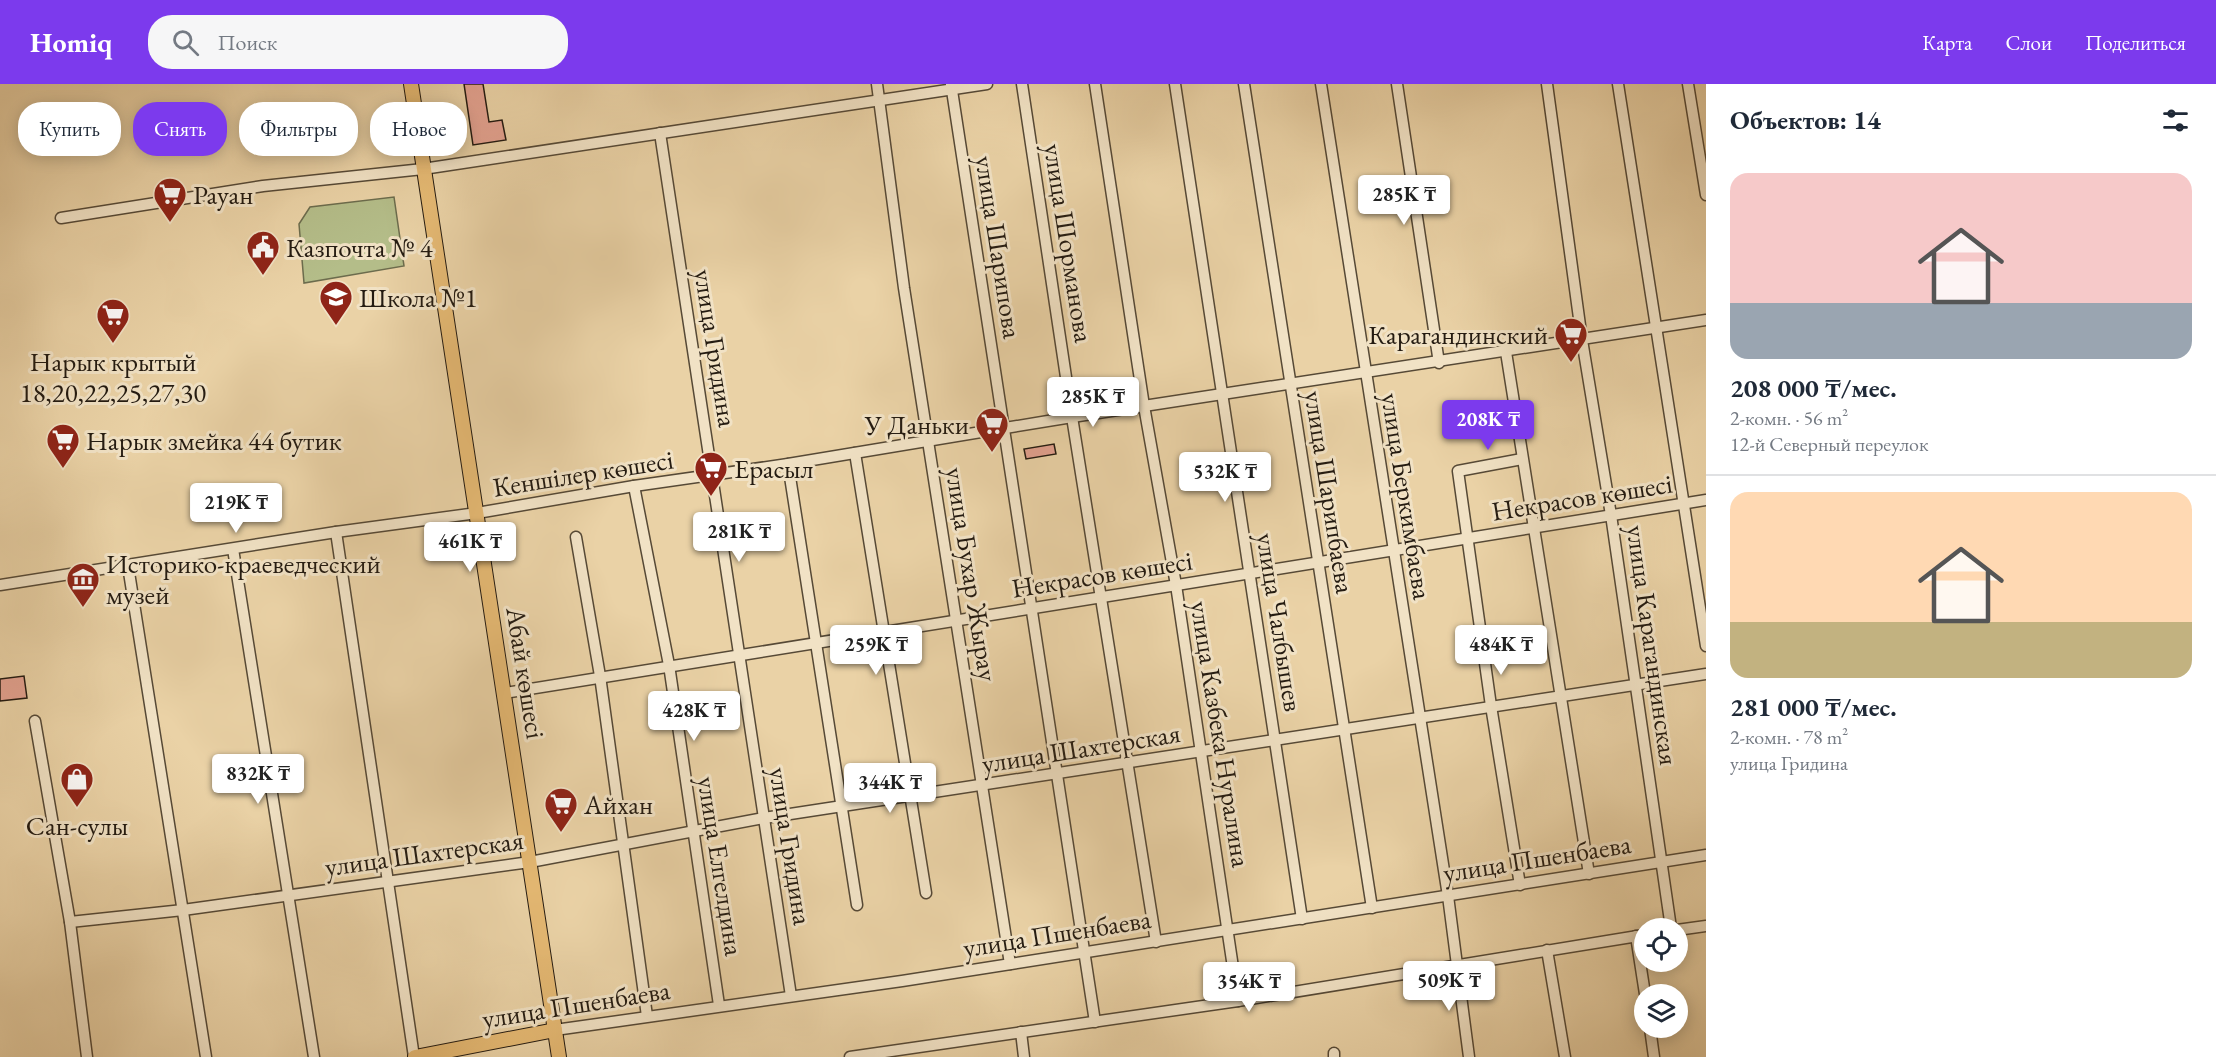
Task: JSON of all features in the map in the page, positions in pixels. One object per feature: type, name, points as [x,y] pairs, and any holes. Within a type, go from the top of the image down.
[{"type":"main road","name":"Абай көшесі","points":[[411,84],[559,1057]]},
{"type":"main road","name":"улица Пшенбаева","points":[[414,1057],[555,1030]]},
{"type":"street","name":"улица Бухар Жырау","points":[[877,84],[903,288],[1010,964]]},
{"type":"street","points":[[61,218],[263,186],[423,169],[952,87],[987,84]]},
{"type":"street","name":"улица Шорманова","points":[[1022,84],[1072,417],[1156,942]]},
{"type":"street","name":"улица Казбека Нуралина","points":[[1095,84],[1144,406],[1176,585],[1238,1001]]},
{"type":"street","name":"улица Чалбышев","points":[[1175,84],[1302,919]]},
{"type":"street","name":"улица Шарипбаева","points":[[1244,84],[1372,908]]},
{"type":"street","name":"улица Беркимбаева","points":[[1321,84],[1364,374],[1448,896],[1469,1057]]},
{"type":"street","points":[[1397,84],[1439,363]]},
{"type":"street","name":"улица Карагандинская","points":[[1547,84],[1582,340],[1611,515],[1669,918]]},
{"type":"street","points":[[1617,84],[1706,646]]},
{"type":"street","points":[[1688,84],[1706,195]]},
{"type":"street","name":"улица Шарипова","points":[[952,87],[1095,1022]]},
{"type":"street","name":"улица Гридина","points":[[660,134],[791,996]]},
{"type":"street","name":"Кеншілер көшесі","points":[[0,585],[336,532],[477,513],[1072,417],[1439,363],[1706,320]]},
{"type":"street","points":[[1506,352],[1589,874]]},
{"type":"street","points":[[855,453],[926,893]]},
{"type":"street","points":[[1520,885],[1491,706],[1458,471],[1522,459]]},
{"type":"street","points":[[788,464],[857,905]]},
{"type":"street","name":"улица Елгелдина","points":[[634,486],[669,665],[719,1005]]},
{"type":"street","name":"Некрасов көшесі","points":[[505,693],[1706,500]]},
{"type":"street","points":[[336,532],[414,1057]]},
{"type":"street","points":[[576,537],[600,676],[647,1016]]},
{"type":"street","points":[[233,549],[286,895],[314,1057]]},
{"type":"street","points":[[128,566],[206,1057]]},
{"type":"street","name":"улица Шахтерская","points":[[70,922],[183,910],[530,862],[764,818],[1202,753],[1560,694],[1706,674]]},
{"type":"street","points":[[35,721],[70,922],[87,1057]]},
{"type":"street","name":"улица Пшенбаева","points":[[555,1030],[1085,953],[1706,855]]},
{"type":"street","points":[[1688,928],[1706,926]]},
{"type":"street","points":[[850,1057],[935,1052],[1021,1032],[1238,1001],[1634,936]]},
{"type":"street","points":[[1547,950],[1565,1057]]},
{"type":"street","points":[[1021,1032],[1024,1057]]},
{"type":"street","points":[[1651,1038],[1654,1057]]},
{"type":"green space","points":[[394,197],[404,266],[304,283],[299,224],[310,207]]},
{"type":"building","points":[[464,84],[483,84],[489,122],[502,120],[506,140],[473,145]]},
{"type":"building","points":[[1054,444],[1056,454],[1026,459],[1024,449]]},
{"type":"building","points":[[24,676],[27,698],[0,701],[0,679]]},
{"type":"place","name":"Рауан","points":[[170,223]]},
{"type":"place","name":"Казпочта № 4","points":[[263,276]]},
{"type":"place","name":"Школа №1","points":[[336,326]]},
{"type":"place","name":"Нарык крытый 18,20,22,25,27,30","points":[[113,344]]},
{"type":"place","name":"Карагандинский","points":[[1571,363]]},
{"type":"place","name":"У Даньки","points":[[992,453]]},
{"type":"place","name":"Нарык змейка 44 бутик","points":[[63,469]]},
{"type":"place","name":"Ерасыл","points":[[711,497]]},
{"type":"place","name":"Историко-краеведческий музей","points":[[83,608]]},
{"type":"place","name":"Сан-сулы","points":[[77,808]]},
{"type":"place","name":"Айхан","points":[[561,833]]}]
